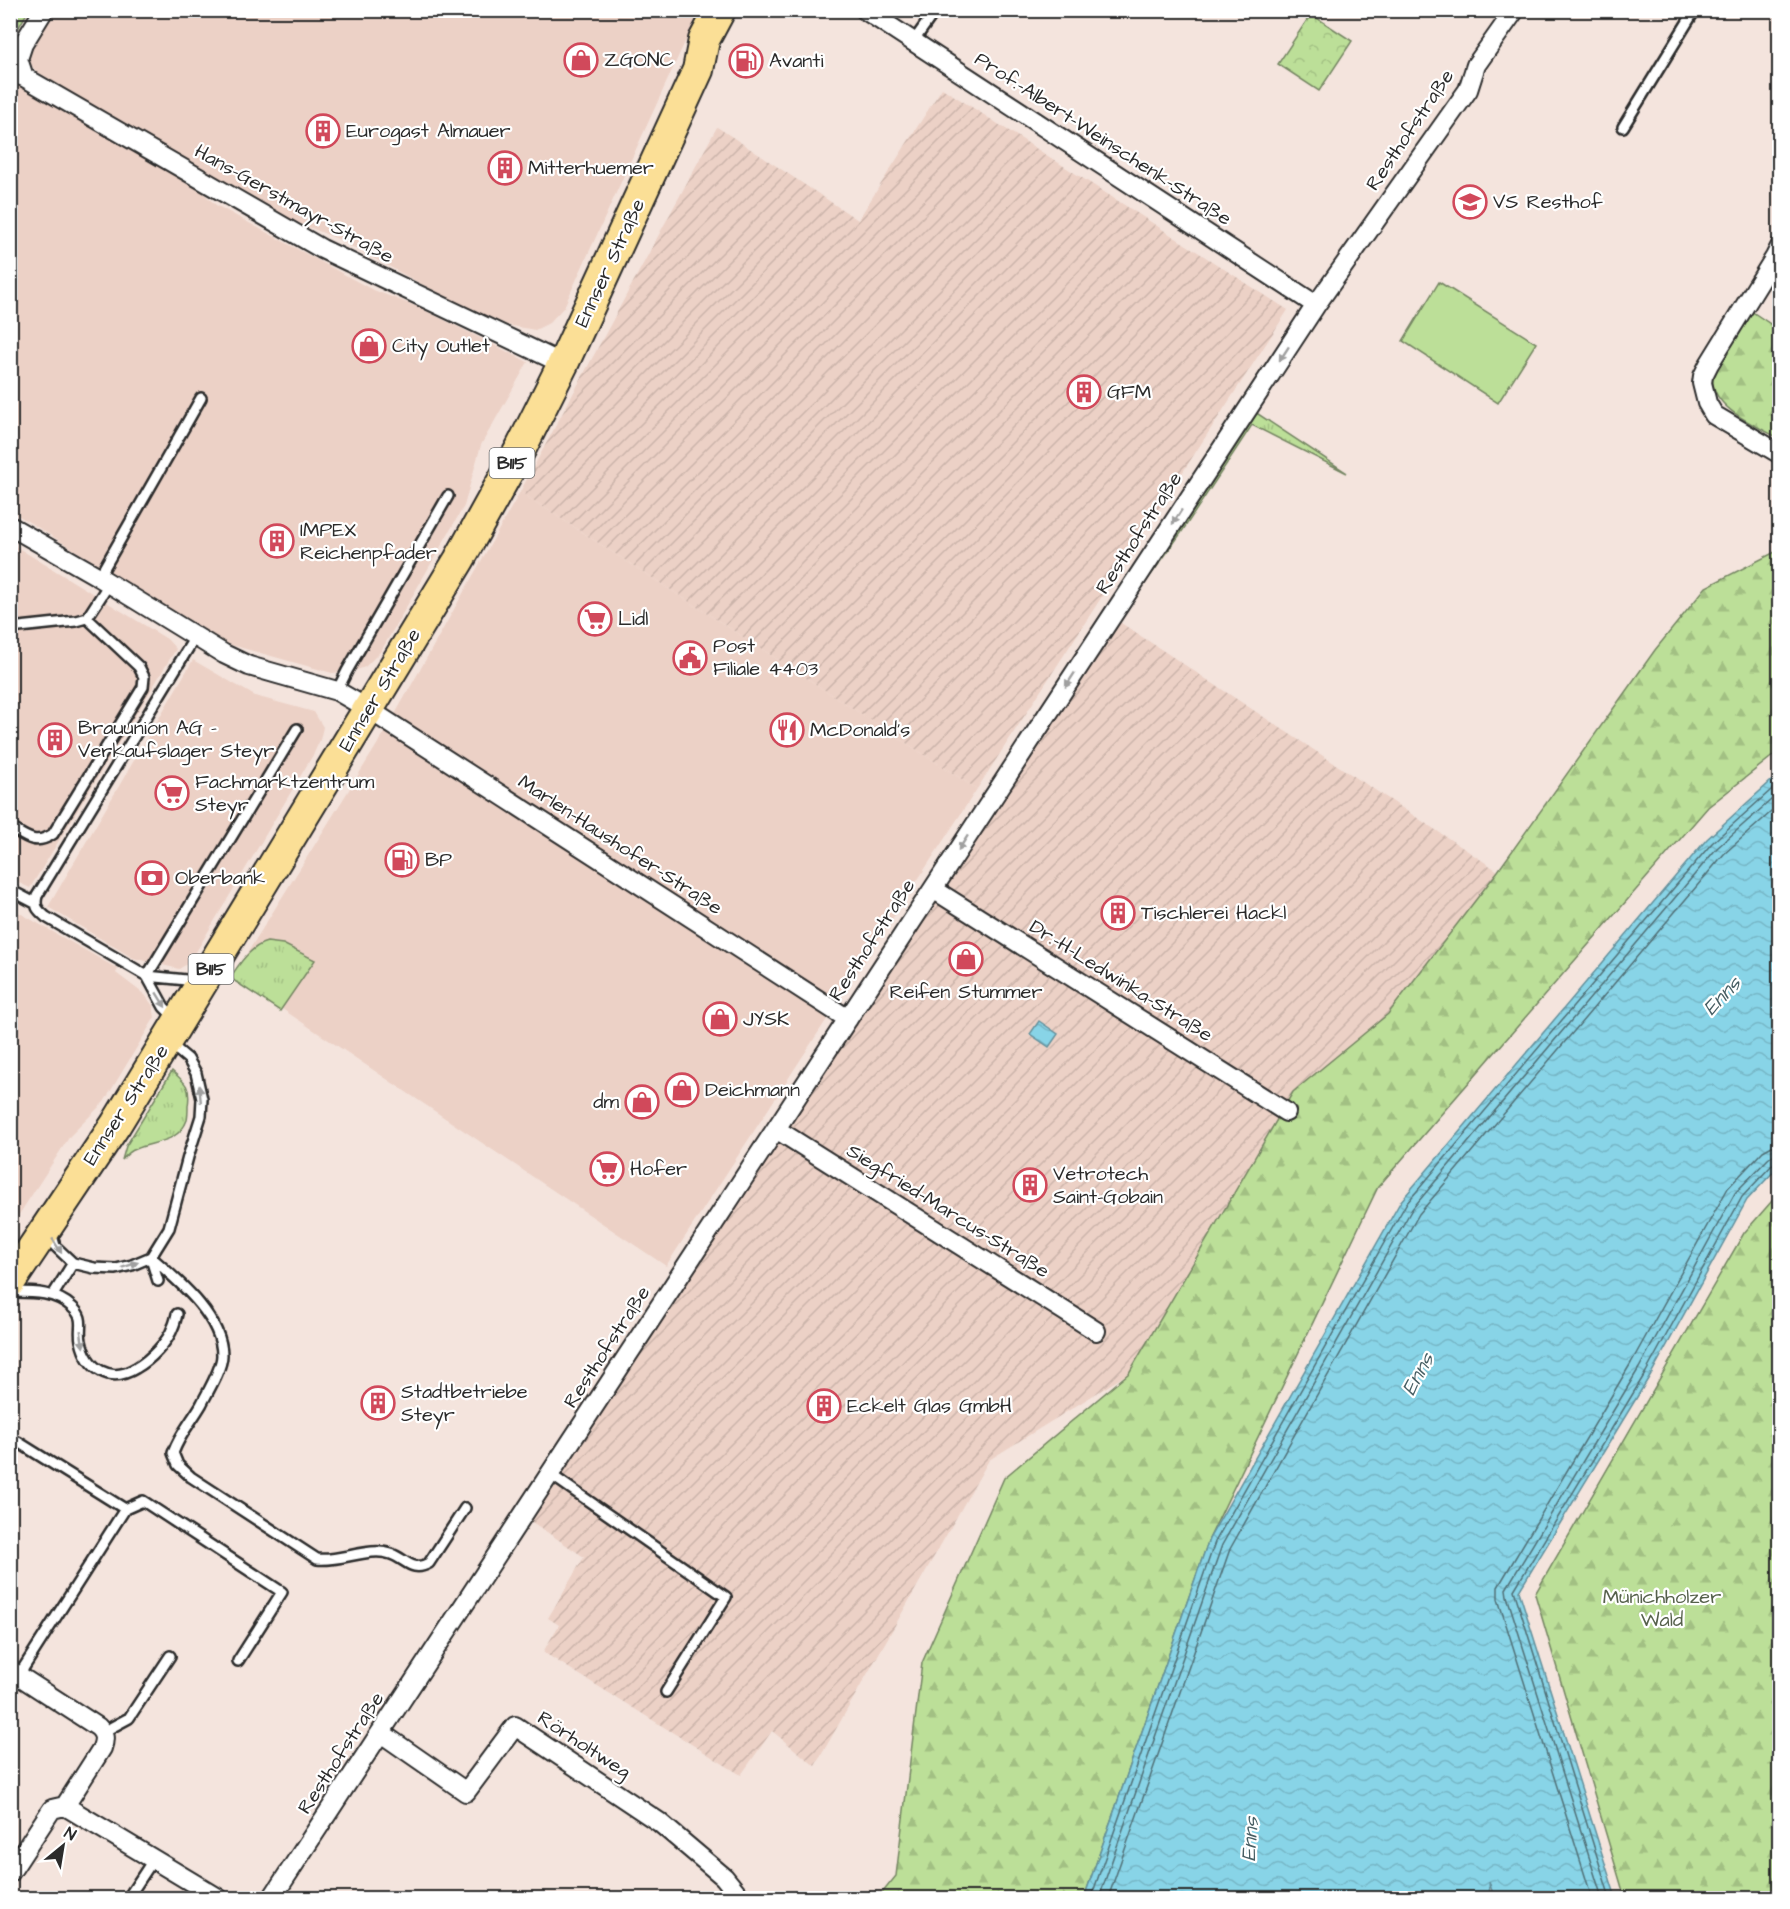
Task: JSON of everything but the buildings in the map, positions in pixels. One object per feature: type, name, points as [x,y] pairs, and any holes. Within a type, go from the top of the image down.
[{"type":"main road","name":"Ennser Straße","points":[[10,1282],[35,1237],[116,1124],[483,519],[563,364],[698,70],[704,40],[720,10]]},
{"type":"main road","name":"Ennser Straße","points":[[698,70],[720,49],[742,10]]},
{"type":"street","points":[[17,75],[18,59],[24,44],[44,10]]},
{"type":"street","name":"Prof.-Albert-Weinschenk-Straße","points":[[865,10],[1316,305]]},
{"type":"street","name":"Resthofstraße","points":[[272,1899],[1316,305],[1468,90],[1476,65],[1515,10]]},
{"type":"street","name":"Hans-Gerstmayr-Straße","points":[[17,75],[322,249],[563,364]]},
{"type":"street","points":[[1779,247],[1709,364],[1702,383],[1707,403],[1714,415],[1779,454]]},
{"type":"street","name":"Marlen-Haushofer-Straße","points":[[10,526],[195,637],[249,666],[337,691],[368,709],[848,1019]]},
{"type":"street","name":"Dr.-H-Ledwinka-Straße","points":[[933,889],[1286,1112]]},
{"type":"street","name":"Siegfried-Marcus-Straße","points":[[776,1129],[1096,1331]]},
{"type":"street","points":[[10,1873],[52,1809],[65,1806],[105,1740],[98,1726],[15,1673]]},
{"type":"street","name":"Rörholtweg","points":[[381,1733],[466,1792],[515,1726],[659,1822],[724,1877],[741,1899]]},
{"type":"street","points":[[65,1806],[218,1899]]},
{"type":"lane","points":[[1623,127],[1695,10]]},
{"type":"lane","points":[[913,42],[935,11]]},
{"type":"lane","points":[[87,618],[104,581],[201,398]]},
{"type":"lane","points":[[337,691],[448,496]]},
{"type":"lane","points":[[10,628],[87,618]]},
{"type":"lane","points":[[10,827],[25,837],[35,840],[44,839],[52,834],[143,687],[144,677],[139,667],[87,618]]},
{"type":"lane","points":[[195,637],[37,896],[35,903],[38,910],[46,917],[147,976],[203,982]]},
{"type":"lane","points":[[147,976],[297,729]]},
{"type":"lane","points":[[10,890],[35,903]]},
{"type":"lane","points":[[35,1237],[55,1246],[73,1263],[94,1268],[116,1269],[150,1257],[169,1228],[201,1116],[201,1099],[196,1073],[173,1032],[164,1007],[147,976]]},
{"type":"lane","points":[[150,1257],[158,1281]]},
{"type":"lane","points":[[150,1257],[181,1285],[205,1312],[219,1336],[222,1356],[213,1380],[200,1407],[179,1437],[173,1453],[178,1465],[191,1477],[317,1559],[327,1560],[378,1552],[391,1554],[421,1568],[429,1563],[465,1508]]},
{"type":"lane","points":[[53,1295],[73,1263]]},
{"type":"lane","points":[[10,1292],[53,1295],[70,1305],[78,1312],[81,1319],[80,1337],[85,1352],[95,1366],[111,1375],[131,1372],[146,1361],[167,1338],[177,1314]]},
{"type":"lane","points":[[10,1443],[18,1442],[124,1509]]},
{"type":"lane","points":[[550,1473],[726,1597],[666,1692]]},
{"type":"lane","points":[[15,1673],[124,1509],[143,1501],[282,1592],[238,1661]]},
{"type":"lane","points":[[103,1732],[129,1718],[170,1656]]},
{"type":"lane","points":[[128,1899],[153,1860]]},
{"type":"shaded area","points":[[55,11],[703,11],[684,44],[564,307],[549,323],[535,330],[507,325],[455,302],[338,239],[294,221],[104,115],[36,71],[29,58],[33,47]]},
{"type":"shaded area","points":[[10,80],[192,183],[216,205],[371,289],[420,308],[528,362],[481,445],[464,506],[381,651],[365,667],[354,671],[332,673],[228,644],[11,511]]},
{"type":"shaded area","name":"GFM","points":[[942,88],[1288,310],[977,789],[520,492],[717,127],[858,220]]},
{"type":"shaded area","points":[[520,492],[977,789],[666,1266],[233,976],[385,732]]},
{"type":"shaded area","points":[[10,543],[167,639],[176,649],[30,888],[11,879]]},
{"type":"shaded area","points":[[1118,621],[1498,871],[1388,1014],[1293,1092],[1129,1373],[989,1460],[815,1766],[772,1731],[741,1775],[543,1652],[559,1625],[548,1618],[584,1557],[529,1520]]},
{"type":"shaded area","points":[[193,660],[255,696],[314,712],[323,727],[313,755],[190,962],[179,969],[133,958],[48,907]]},
{"type":"shaded area","points":[[11,908],[118,969],[116,973],[145,995],[153,1006],[155,1017],[104,1102],[70,1136],[11,1227]]},
{"type":"green space","points":[[10,11],[28,11],[11,41]]},
{"type":"green space","points":[[1311,14],[1352,41],[1319,91],[1278,64]]},
{"type":"green space","points":[[1439,282],[1536,343],[1498,403],[1403,341]]},
{"type":"green space","points":[[1751,311],[1779,330],[1779,438],[1736,414],[1718,397],[1713,386],[1715,370]]},
{"type":"green space","points":[[1255,412],[1347,473],[1252,425],[1181,533],[1118,621]]},
{"type":"green space","points":[[1779,550],[1779,751],[1708,807],[1378,1187],[1209,1539],[1084,1898],[878,1898],[896,1876],[922,1663],[1004,1478],[1129,1373],[1293,1092],[1388,1014],[1498,871],[1655,650],[1706,587]]},
{"type":"green space","points":[[267,942],[283,944],[315,960],[280,1011],[230,978],[251,951]]},
{"type":"green space","points":[[172,1071],[184,1082],[188,1090],[188,1117],[183,1128],[172,1137],[132,1151],[122,1160],[126,1146]]},
{"type":"green space","name":"Münichholzer Wald","points":[[1779,1193],[1779,1898],[1625,1898],[1535,1594],[1744,1233]]},
{"type":"water","name":"Enns","points":[[1779,774],[1779,1166],[1747,1200],[1651,1374],[1519,1591],[1616,1898],[1494,1898],[1489,1881],[1490,1898],[1084,1898],[1209,1539],[1401,1201],[1707,839]]},
{"type":"water","points":[[1039,1021],[1058,1034],[1049,1047],[1030,1034]]},
{"type":"place","name":"ZGONC","points":[[581,60]]},
{"type":"place","name":"Avanti","points":[[746,61]]},
{"type":"place","name":"Eurogast Almauer","points":[[323,131]]},
{"type":"place","name":"Mitterhuemer","points":[[505,168]]},
{"type":"place","name":"VS Resthof","points":[[1470,202]]},
{"type":"place","name":"City Outlet","points":[[369,346]]},
{"type":"place","name":"GFM","points":[[1084,392]]},
{"type":"place","name":"IMPEX Reichenpfader","points":[[277,541]]},
{"type":"place","name":"Lidl","points":[[595,619]]},
{"type":"place","name":"Post Filiale 4403","points":[[690,658]]},
{"type":"place","name":"McDonald's","points":[[787,730]]},
{"type":"place","name":"Brauunion AG - Verkaufslager Steyr","points":[[55,740]]},
{"type":"place","name":"Fachmarktzentrum Steyr","points":[[172,793]]},
{"type":"place","name":"BP","points":[[402,860]]},
{"type":"place","name":"Oberbank","points":[[152,878]]},
{"type":"place","name":"Tischlerei Hackl","points":[[1118,913]]},
{"type":"place","name":"Reifen Stummer","points":[[966,959]]},
{"type":"place","name":"JYSK","points":[[720,1019]]},
{"type":"place","name":"Deichmann","points":[[682,1090]]},
{"type":"place","name":"dm","points":[[642,1102]]},
{"type":"place","name":"Hofer","points":[[607,1169]]},
{"type":"place","name":"Vetrotech Saint-Gobain","points":[[1030,1185]]},
{"type":"place","name":"Stadtbetriebe Steyr","points":[[378,1403]]},
{"type":"place","name":"Eckelt Glas GmbH","points":[[824,1406]]}]
